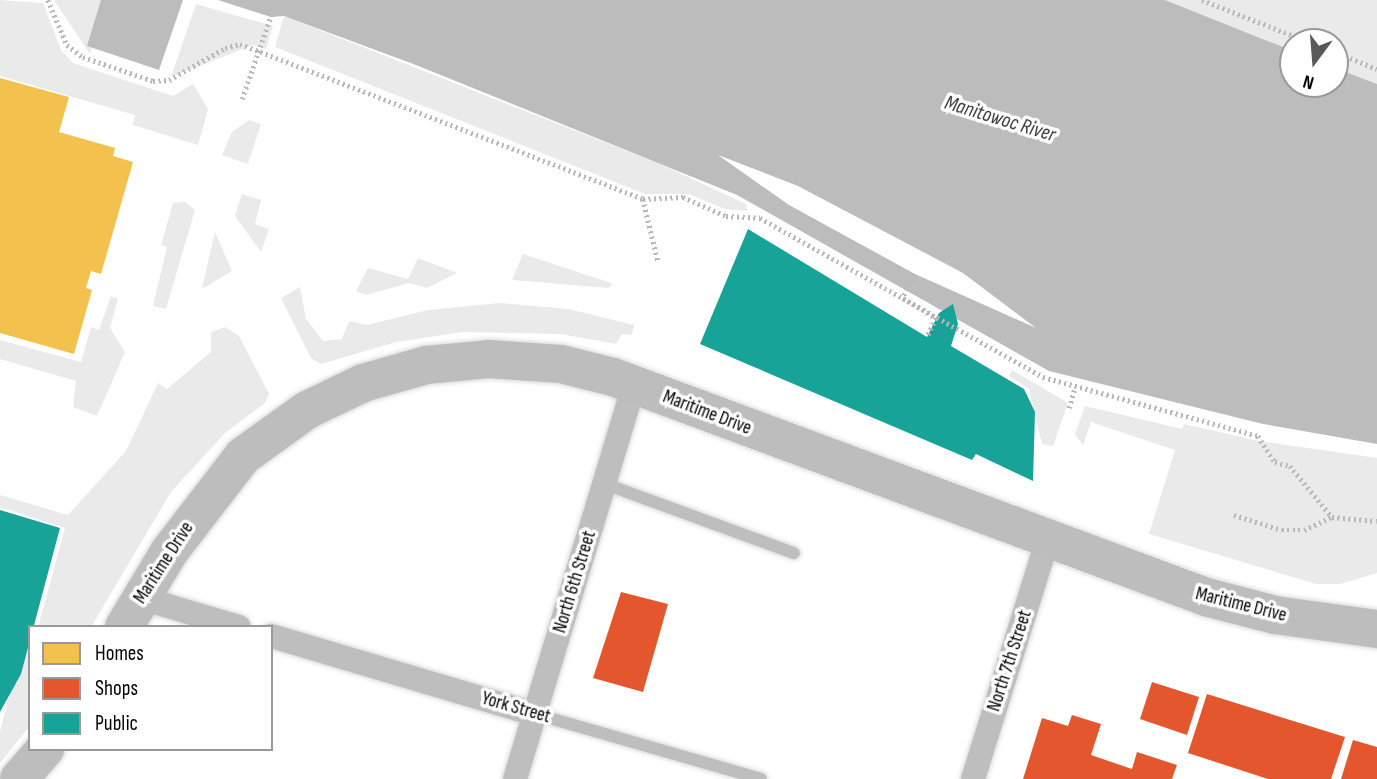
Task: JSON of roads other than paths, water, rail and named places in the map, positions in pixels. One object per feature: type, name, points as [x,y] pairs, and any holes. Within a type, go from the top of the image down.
[{"type":"main road","name":"Maritime Drive","points":[[132,612],[206,498],[243,456],[307,410],[363,383],[426,365],[508,359],[569,366],[634,385],[1047,542],[1257,611],[1377,629]]},
{"type":"main road","points":[[19,779],[43,751]]},
{"type":"street","name":"North 6th Street","points":[[515,779],[634,385]]},
{"type":"street","name":"North 7th Street","points":[[973,779],[1047,542]]},
{"type":"street","points":[[132,612],[225,625]]},
{"type":"street","name":"York Street","points":[[273,637],[535,714]]},
{"type":"lane","points":[[605,484],[794,553]]},
{"type":"lane","name":"York Street","points":[[535,714],[761,779]]},
{"type":"water","points":[[101,0],[183,0],[159,70],[87,46]]},
{"type":"water","name":"Manitowoc River","points":[[218,0],[1165,0],[1279,45],[1279,98],[1349,98],[1349,73],[1377,84],[1377,444],[1263,424],[1049,371],[737,195],[416,65],[284,16],[271,17]],"holes":[[[718,155],[798,186],[963,273],[1036,328],[915,274],[789,205]]]}]
